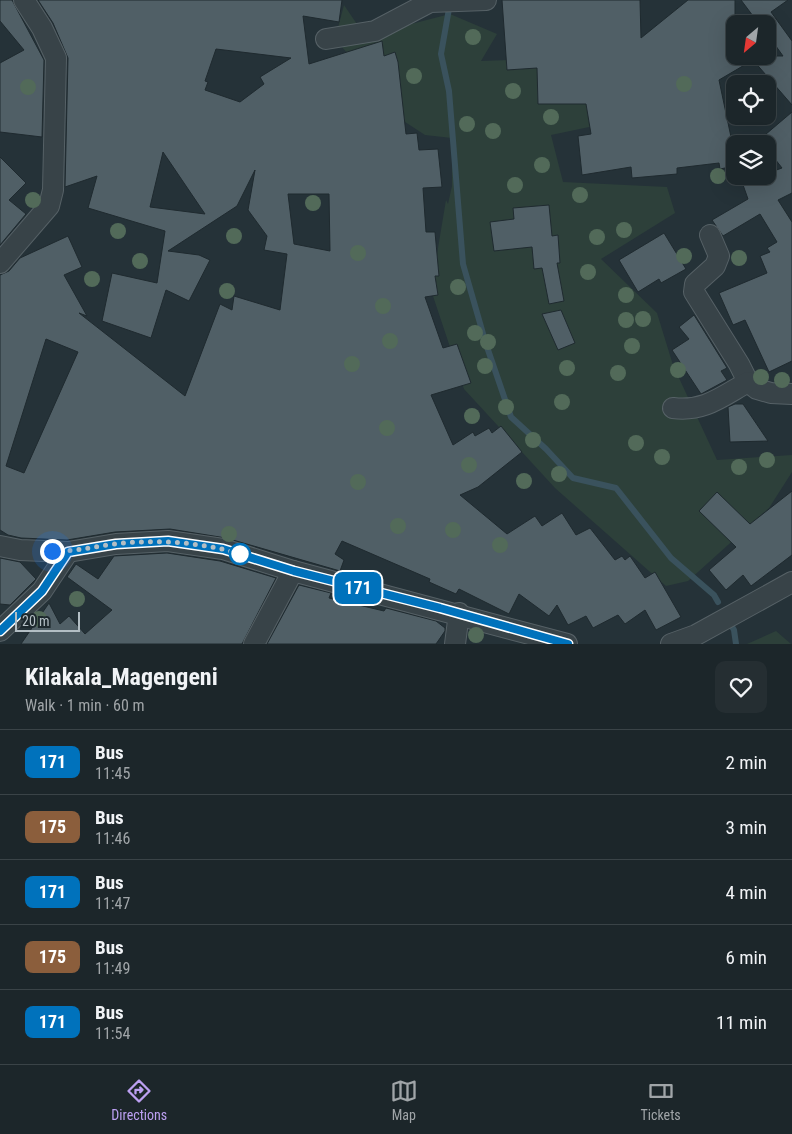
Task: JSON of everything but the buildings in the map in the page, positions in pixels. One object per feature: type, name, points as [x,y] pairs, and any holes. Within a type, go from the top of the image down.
[{"type":"street","points":[[0,263],[49,206],[53,190],[56,58],[42,28],[24,0]]},
{"type":"street","points":[[326,39],[375,31],[430,2],[486,0]]},
{"type":"street","points":[[710,235],[719,256],[715,266],[695,284],[694,292],[739,364],[748,382],[758,389],[771,393],[792,394]]},
{"type":"street","points":[[673,408],[690,410],[708,404],[748,382]]},
{"type":"street","points":[[0,546],[20,550],[68,552],[116,544],[168,541],[223,549],[294,571],[458,613],[568,644]]},
{"type":"street","points":[[0,631],[42,591],[68,552]]},
{"type":"street","points":[[254,644],[294,571]]},
{"type":"street","points":[[671,644],[696,635],[792,582]]},
{"type":"street","points":[[454,644],[458,613]]},
{"type":"green space","points":[[344,5],[365,36],[450,14],[497,34],[481,61],[621,56],[613,122],[551,135],[563,182],[667,187],[675,213],[601,259],[657,313],[673,365],[717,460],[792,455],[792,472],[769,508],[688,581],[666,586],[555,488],[464,389],[431,290],[446,200],[448,204],[452,186],[452,138],[425,135],[399,118],[369,78],[335,39]]},
{"type":"green space","points":[[776,631],[791,644],[747,644]]},
{"type":"waterway","points":[[450,3],[441,54],[449,91],[463,264],[486,344],[511,417],[546,449],[573,478],[616,488],[671,558],[714,595],[718,602]]},
{"type":"waterway","points":[[728,620],[734,630],[736,644]]},
{"type":"bus line","name":"171","points":[[0,631],[42,591],[68,552],[116,544],[168,541],[223,549],[294,571],[403,598],[568,644]]},
{"type":"route","points":[[52,551],[68,552],[116,544],[168,541],[223,549],[240,554]]}]
